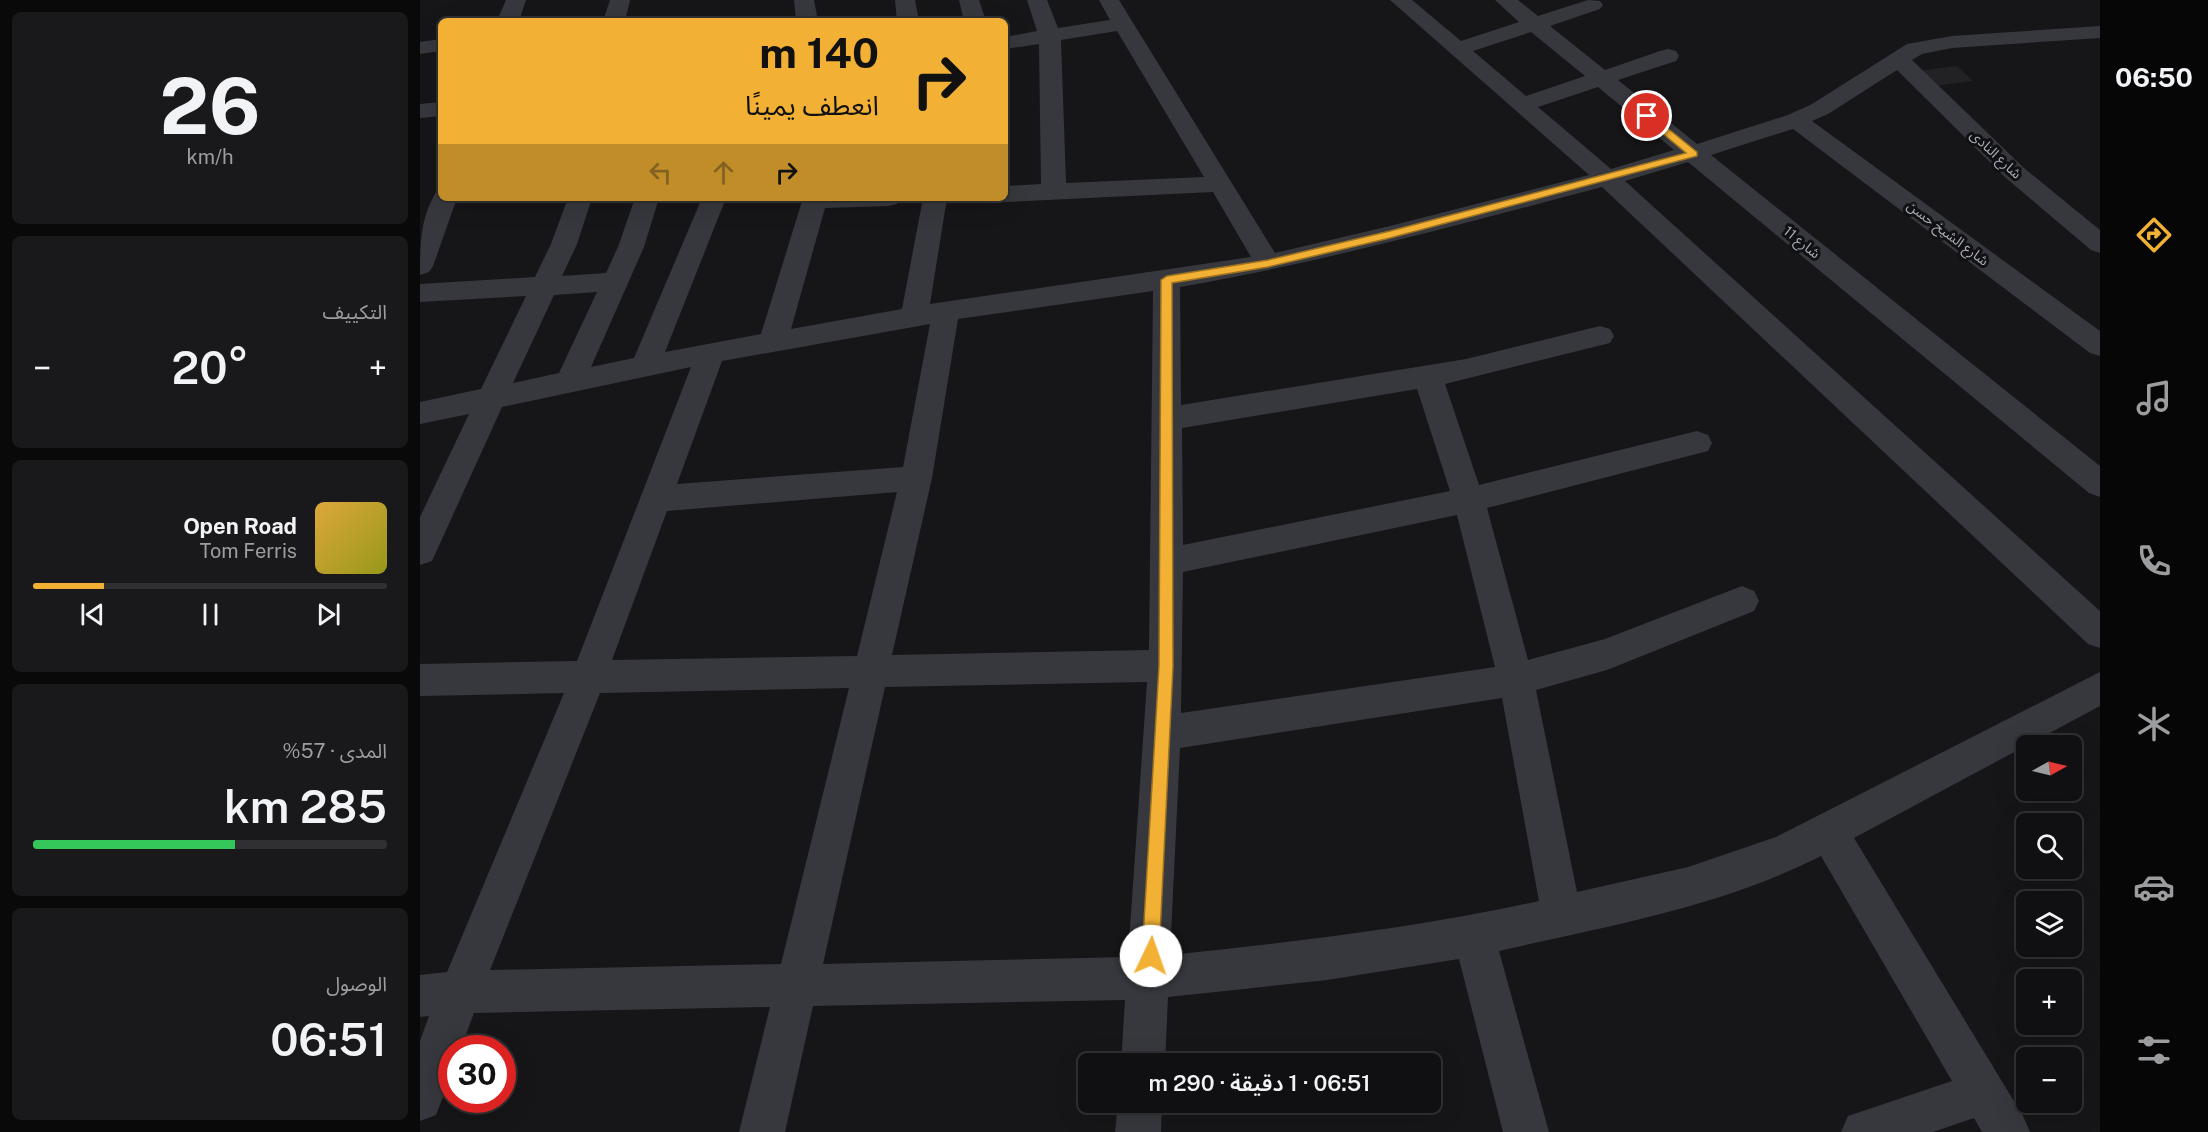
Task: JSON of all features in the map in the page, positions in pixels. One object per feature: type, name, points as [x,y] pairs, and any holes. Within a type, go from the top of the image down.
[{"type":"street","points":[[509,18],[516,0]]},
{"type":"street","points":[[615,18],[620,0]]},
{"type":"street","points":[[804,0],[807,18]]},
{"type":"street","points":[[904,0],[907,18]]},
{"type":"street","points":[[969,0],[974,18]]},
{"type":"street","points":[[1037,0],[1050,37],[1054,192]]},
{"type":"street","points":[[1109,0],[1268,263]]},
{"type":"street","points":[[1400,0],[1607,178],[2100,633]]},
{"type":"street","name":"شارع 11","points":[[1505,0],[2100,484]]},
{"type":"street","points":[[1458,49],[1593,5]]},
{"type":"street","points":[[1008,43],[1124,24]]},
{"type":"street","points":[[420,413],[711,353],[930,314],[1268,263],[1390,235],[1694,154],[1796,120],[1820,109],[1915,49],[1933,44],[2100,32]]},
{"type":"street","points":[[420,48],[438,45]]},
{"type":"street","points":[[1522,105],[1668,56]]},
{"type":"street","name":"شارع النادى","points":[[1898,59],[2015,173],[2100,244]]},
{"type":"street","points":[[420,111],[438,109]]},
{"type":"street","name":"شارع الشيخ حسن","points":[[1796,120],[2100,346]]},
{"type":"street","points":[[1008,194],[1220,183]]},
{"type":"street","points":[[420,266],[444,201]]},
{"type":"street","points":[[420,551],[567,237],[578,201]]},
{"type":"street","points":[[570,382],[631,247],[646,201]]},
{"type":"street","points":[[645,366],[713,201]]},
{"type":"street","points":[[773,342],[814,201]]},
{"type":"street","points":[[762,1132],[916,478],[930,314],[935,201]]},
{"type":"street","points":[[1144,1053],[1150,978],[1166,666],[1167,280]]},
{"type":"street","points":[[420,293],[616,282]]},
{"type":"street","points":[[1167,419],[1428,377],[1499,363],[1600,336]]},
{"type":"street","points":[[420,1099],[460,992],[588,678],[711,353]]},
{"type":"street","points":[[1428,377],[1469,500],[1516,680],[1562,916]]},
{"type":"street","points":[[1166,562],[1469,500],[1697,443]]},
{"type":"street","points":[[654,499],[916,478]]},
{"type":"street","points":[[1162,734],[1516,680],[1607,654],[1742,601]]},
{"type":"street","points":[[420,680],[1166,666]]},
{"type":"street","points":[[420,996],[460,992],[1150,978],[1327,959],[1474,936],[1688,887],[1783,854],[2100,688]]},
{"type":"street","points":[[1828,831],[2007,1132]]},
{"type":"street","points":[[1474,936],[1526,1132]]},
{"type":"street","points":[[1864,1132],[1983,1093]]},
{"type":"street","points":[[1138,1132],[1139,1113]]},
{"type":"shaded area","points":[[1957,66],[1973,81],[1934,86],[1918,71]]},
{"type":"route","points":[[1151,956],[1166,666],[1167,280],[1268,263],[1390,235],[1694,154],[1647,116]]}]
